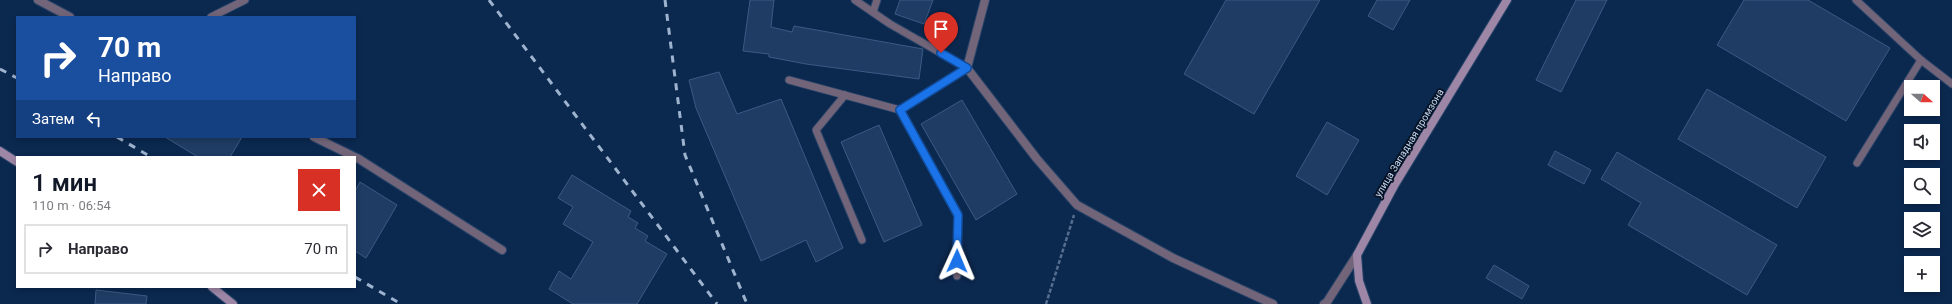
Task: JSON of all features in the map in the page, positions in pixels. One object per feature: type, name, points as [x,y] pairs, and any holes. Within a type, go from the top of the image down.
[{"type":"street","points":[[38,0],[68,16]]},
{"type":"street","points":[[985,0],[967,68],[1037,159],[1077,205],[1173,258],[1273,304]]},
{"type":"street","name":"улица Западная промзона","points":[[1356,255],[1394,186],[1507,0]]},
{"type":"street","points":[[316,138],[353,156]]},
{"type":"street","points":[[0,151],[16,161]]},
{"type":"street","points":[[356,158],[502,250]]},
{"type":"street","points":[[1326,303],[1356,255]]},
{"type":"street","points":[[1356,255],[1359,281],[1367,304]]},
{"type":"street","points":[[213,288],[234,304]]},
{"type":"lane","points":[[213,16],[245,0]]},
{"type":"lane","points":[[855,0],[890,24],[967,68],[900,110]]},
{"type":"lane","points":[[873,12],[877,0]]},
{"type":"lane","points":[[1856,0],[1921,60],[1952,84]]},
{"type":"lane","points":[[1857,163],[1921,60]]},
{"type":"lane","points":[[789,80],[900,110],[958,215],[957,276]]},
{"type":"lane","points":[[845,95],[816,130],[862,240]]},
{"type":"path","points":[[1046,304],[1077,205]]},
{"type":"building","points":[[750,0],[774,0],[771,27],[792,32],[794,26],[923,49],[919,79],[806,64],[769,57],[769,54],[743,51]]},
{"type":"building","points":[[900,0],[933,0],[924,24],[895,14]]},
{"type":"building","points":[[1226,0],[1320,0],[1254,114],[1184,74]]},
{"type":"building","points":[[1377,0],[1410,0],[1393,30],[1368,16]]},
{"type":"building","points":[[1576,0],[1607,0],[1561,92],[1536,80]]},
{"type":"building","points":[[1744,0],[1808,0],[1890,48],[1846,121],[1717,45]]},
{"type":"building","points":[[719,72],[737,114],[781,99],[843,248],[816,262],[806,240],[761,261],[696,108],[689,80]]},
{"type":"building","points":[[1707,89],[1826,157],[1797,208],[1678,139]]},
{"type":"building","points":[[962,100],[1017,194],[976,220],[921,124]]},
{"type":"building","points":[[1327,122],[1359,140],[1327,195],[1296,176]]},
{"type":"building","points":[[879,125],[922,225],[884,242],[841,142]]},
{"type":"building","points":[[167,138],[241,138],[231,156],[196,156]]},
{"type":"building","points":[[1555,151],[1591,170],[1584,184],[1548,165]]},
{"type":"building","points":[[1617,152],[1777,245],[1747,295],[1628,225],[1641,203],[1601,179]]},
{"type":"building","points":[[572,175],[631,211],[628,217],[638,223],[635,228],[648,236],[645,241],[667,254],[637,304],[573,304],[549,289],[559,271],[571,279],[593,242],[563,224],[573,207],[558,198]]},
{"type":"building","points":[[360,182],[397,205],[366,258],[356,252],[356,189]]},
{"type":"building","points":[[1494,265],[1529,286],[1522,299],[1486,278]]},
{"type":"building","points":[[96,290],[147,296],[146,304],[95,304]]},
{"type":"railway","points":[[489,0],[717,304]]},
{"type":"railway","points":[[665,0],[685,155],[747,304]]},
{"type":"railway","points":[[0,69],[16,77]]},
{"type":"railway","points":[[119,138],[149,156]]},
{"type":"railway","points":[[356,278],[401,304]]},
{"type":"route","points":[[941,53],[967,68],[900,110],[958,215],[957,261]]}]
